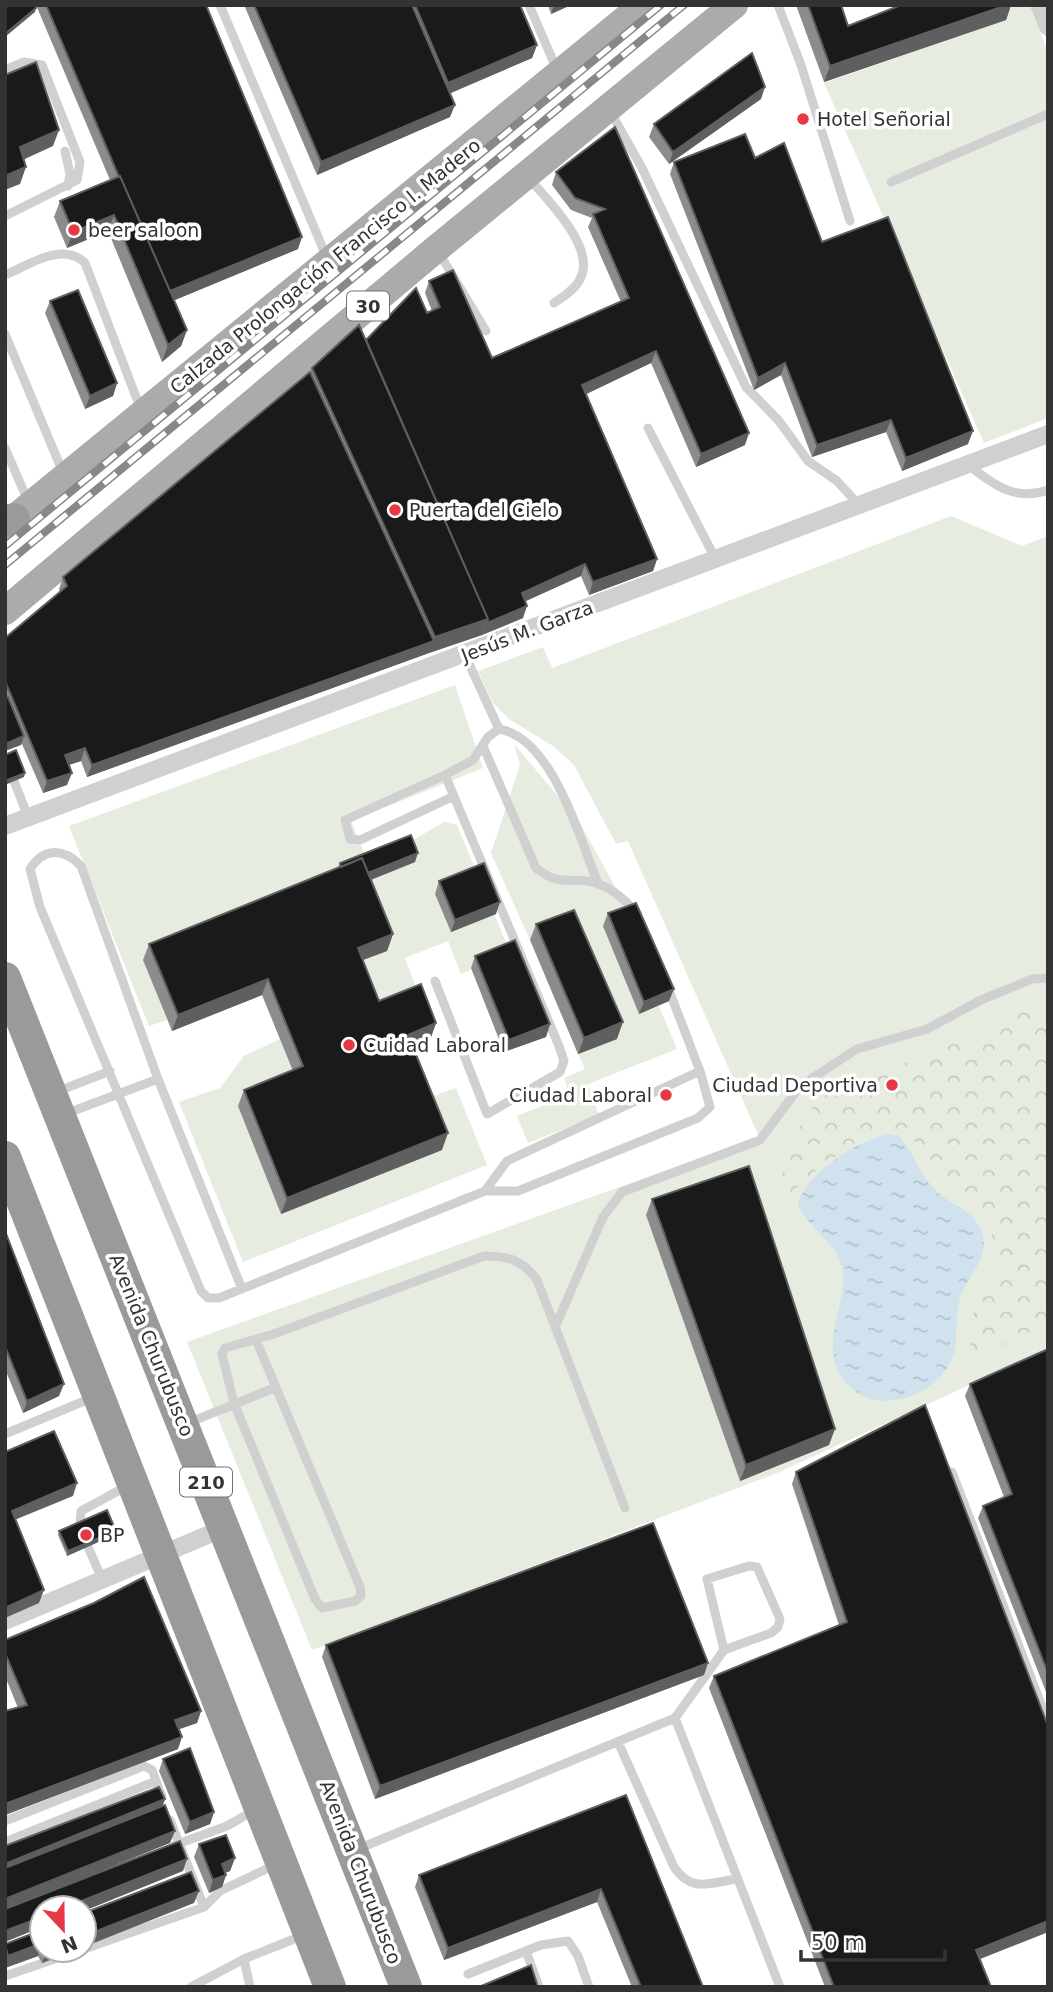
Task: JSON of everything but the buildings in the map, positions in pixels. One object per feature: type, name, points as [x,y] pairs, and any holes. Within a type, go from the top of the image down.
[{"type":"highway","name":"Avenida Churubusco","points":[[5,978],[405,1987]]},
{"type":"highway","points":[[5,1157],[330,1987]]},
{"type":"main road","name":"Calzada Prolongación Francisco I. Madero","points":[[13,518],[143,415],[643,5]]},
{"type":"main road","name":"30","points":[[5,611],[436,249],[734,5]]},
{"type":"street","points":[[1039,5],[1047,25]]},
{"type":"street","name":"Jesús M. Garza","points":[[5,826],[1048,434]]},
{"type":"street","points":[[5,1620],[224,1528]]},
{"type":"lane","points":[[220,5],[329,263]]},
{"type":"lane","points":[[529,5],[560,75]]},
{"type":"lane","points":[[778,5],[801,65],[850,220]]},
{"type":"lane","points":[[5,70],[33,61],[46,70],[80,162],[77,180],[5,216]]},
{"type":"lane","points":[[609,109],[642,168],[746,387],[779,421],[808,461],[837,481],[859,505]]},
{"type":"lane","points":[[891,182],[1048,114]]},
{"type":"lane","points":[[65,151],[70,174],[68,186]]},
{"type":"lane","points":[[527,176],[573,230],[582,255],[584,269],[579,282],[554,303]]},
{"type":"lane","points":[[436,249],[486,331]]},
{"type":"lane","points":[[5,275],[52,255],[79,257],[85,264],[143,415]]},
{"type":"lane","points":[[5,334],[65,478]]},
{"type":"lane","points":[[648,428],[716,559]]},
{"type":"lane","points":[[5,448],[13,518]]},
{"type":"lane","points":[[967,464],[996,486],[1016,494],[1031,496],[1048,490]]},
{"type":"lane","points":[[466,654],[499,729]]},
{"type":"lane","points":[[454,796],[360,840],[350,839],[345,820],[473,760],[488,737],[499,729],[514,732],[541,756],[555,782],[598,883],[633,907],[638,919]]},
{"type":"lane","points":[[483,746],[536,868],[549,879],[598,883]]},
{"type":"lane","points":[[435,981],[487,1114],[560,1072],[564,1060],[559,1046],[473,836],[445,775]]},
{"type":"lane","points":[[14,781],[28,817]]},
{"type":"lane","points":[[242,1289],[158,1079],[92,890],[70,854],[55,851],[38,857],[30,869],[31,883],[201,1291],[208,1298],[219,1298],[242,1289],[485,1191],[518,1191],[698,1118],[710,1107],[700,1071],[664,979]]},
{"type":"lane","points":[[556,1325],[603,1217],[622,1192],[760,1140],[800,1086],[856,1049],[928,1029],[981,1000],[1032,979],[1048,978]]},
{"type":"lane","points":[[56,1105],[110,1071]]},
{"type":"lane","points":[[485,1191],[507,1161],[700,1071]]},
{"type":"lane","points":[[56,1105],[120,1095],[158,1079]]},
{"type":"lane","points":[[256,1340],[360,1587],[361,1596],[355,1601],[327,1609],[315,1599],[234,1403],[222,1354],[225,1348],[256,1340],[484,1256],[507,1256],[526,1265],[537,1280],[625,1508]]},
{"type":"lane","points":[[183,1425],[274,1388]]},
{"type":"lane","points":[[5,1434],[99,1394]]},
{"type":"lane","points":[[952,1472],[1048,1722]]},
{"type":"lane","points":[[80,1525],[81,1511],[133,1482]]},
{"type":"lane","points":[[88,1547],[102,1579]]},
{"type":"lane","points":[[353,1851],[675,1718],[724,1650],[778,1628],[780,1619],[757,1567],[749,1566],[707,1580],[724,1650]]},
{"type":"lane","points":[[675,1718],[780,1987]]},
{"type":"lane","points":[[618,1742],[674,1867],[683,1880],[696,1885],[736,1879]]},
{"type":"lane","points":[[5,1821],[144,1766],[152,1770],[204,1907]]},
{"type":"lane","points":[[5,1842],[156,1781]]},
{"type":"lane","points":[[166,1849],[227,1826],[261,1807]]},
{"type":"lane","points":[[155,1817],[167,1812]]},
{"type":"lane","points":[[98,1943],[204,1907],[220,1891],[281,1862]]},
{"type":"lane","points":[[179,1880],[191,1875]]},
{"type":"lane","points":[[191,1987],[244,1958],[309,1933]]},
{"type":"lane","points":[[468,1974],[557,1940],[568,1941],[578,1956],[589,1987]]},
{"type":"lane","points":[[526,1951],[539,1987]]},
{"type":"lane","points":[[244,1958],[250,1987]]},
{"type":"lane","points":[[5,1976],[39,1964]]},
{"type":"green space","points":[[1000,5],[1029,5],[1048,52],[1048,418],[984,443],[824,83],[1005,20]]},
{"type":"green space","name":"Ciudad Deportiva","points":[[951,516],[1022,546],[1048,536],[1048,1349],[777,1473],[312,1650],[187,1342],[759,1137],[628,841],[616,844],[574,765],[553,746],[509,719],[493,703],[478,671],[543,647],[552,668]]},
{"type":"green space","points":[[455,685],[483,768],[351,821],[367,860],[144,961],[167,1020],[149,1026],[69,826]]},
{"type":"green space","points":[[514,744],[579,821],[631,916],[604,926],[639,1014],[659,1006],[677,1049],[588,1084],[599,1115],[528,1143],[517,1116],[570,1095],[564,1078],[585,1069],[578,1054],[617,1038],[568,926],[530,940],[491,853],[520,765]]},
{"type":"green space","points":[[444,822],[457,825],[510,952],[461,974],[448,941],[405,958],[420,997],[373,1017],[352,964],[360,884],[408,843]]},
{"type":"green space","points":[[1048,1008],[1048,1323],[970,1361],[970,1325],[976,1305],[1005,1266],[978,1203],[945,1193],[922,1164],[910,1127],[867,1134],[801,1182],[790,1196],[781,1188],[785,1150],[817,1100],[847,1079],[870,1077],[976,1035],[1005,1015]]},
{"type":"green space","points":[[280,1039],[422,1100],[456,1088],[487,1165],[243,1262],[179,1102],[220,1088],[244,1056]]},
{"type":"water","points":[[890,1134],[899,1136],[935,1190],[974,1219],[984,1240],[978,1265],[960,1298],[955,1349],[949,1365],[927,1388],[897,1400],[882,1401],[867,1398],[854,1391],[835,1364],[834,1334],[843,1289],[840,1260],[798,1206],[810,1182],[835,1160],[849,1150]]},
{"type":"railway","points":[[5,546],[661,5]]},
{"type":"railway","points":[[5,565],[684,5]]},
{"type":"place","name":"Hotel Señorial","points":[[803,119]]},
{"type":"place","name":"beer saloon","points":[[74,230]]},
{"type":"place","name":"Puerta del Cielo","points":[[395,510]]},
{"type":"place","name":"Cuidad Laboral","points":[[349,1045]]},
{"type":"place","name":"Ciudad Deportiva","points":[[892,1085]]},
{"type":"place","name":"Ciudad Laboral","points":[[666,1095]]},
{"type":"place","name":"BP","points":[[86,1535]]}]
